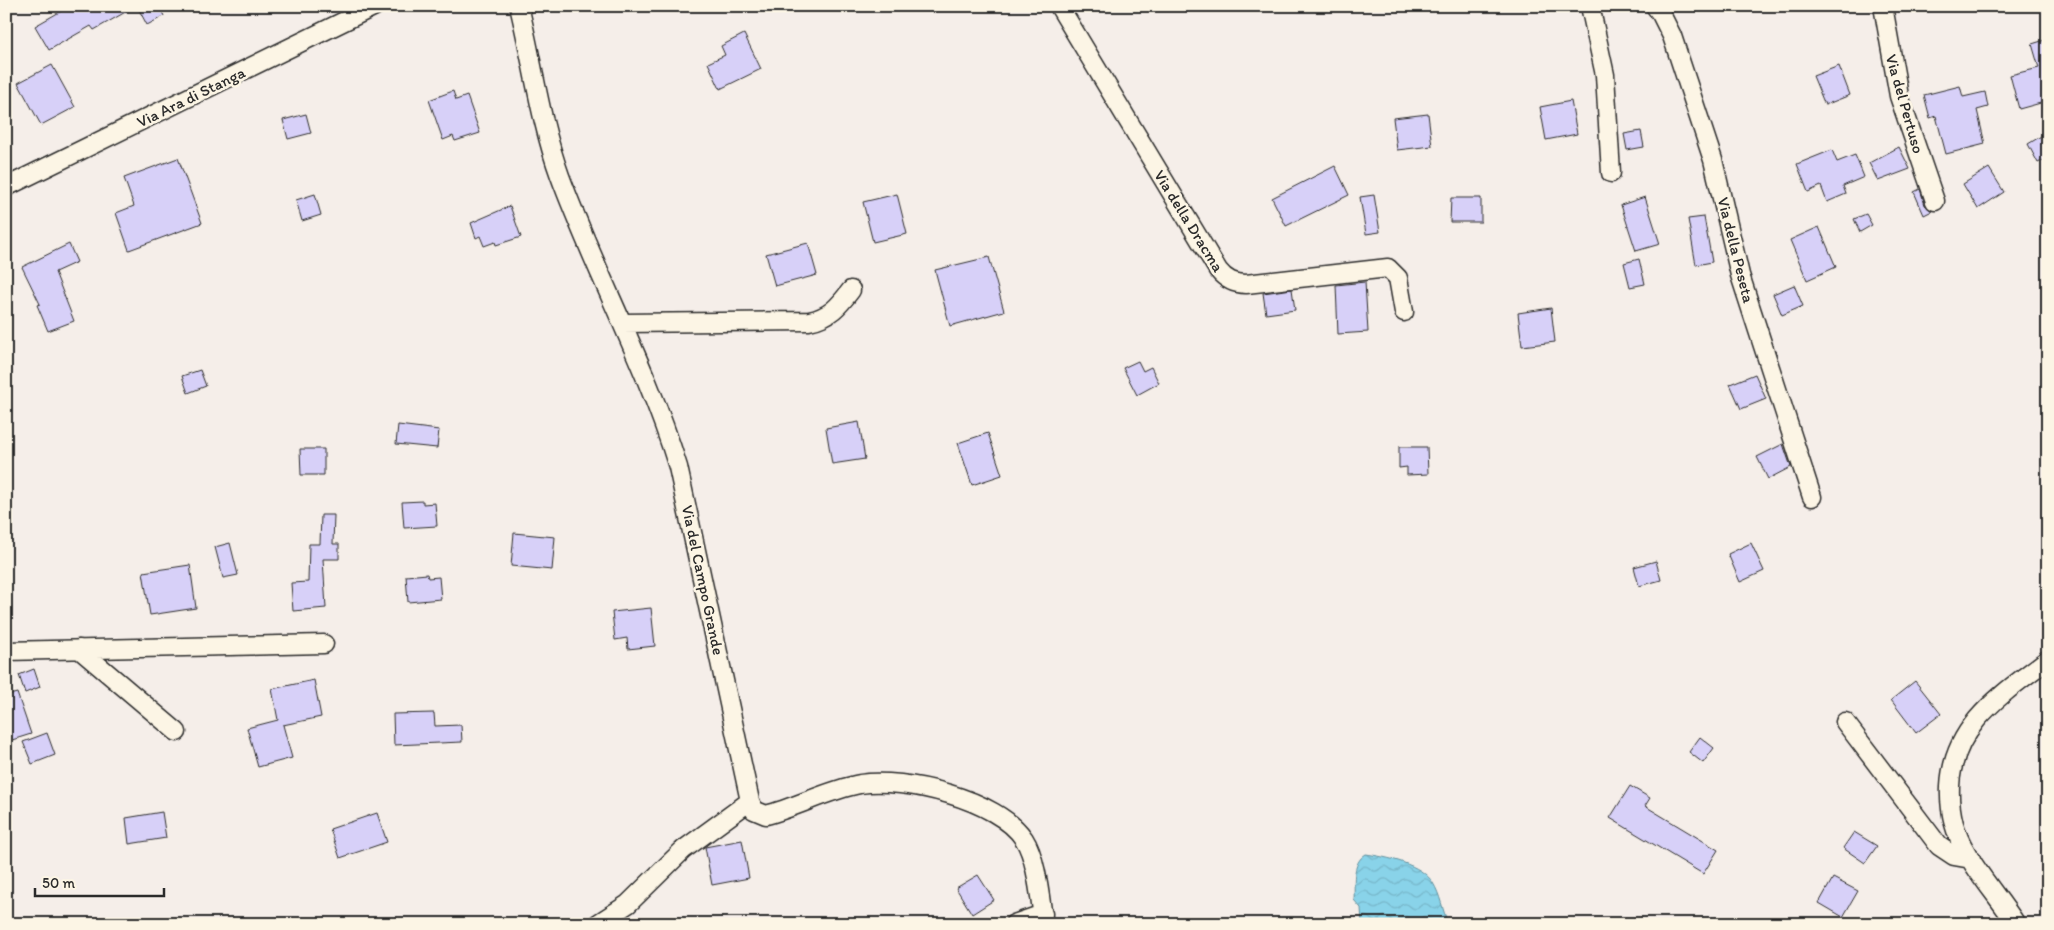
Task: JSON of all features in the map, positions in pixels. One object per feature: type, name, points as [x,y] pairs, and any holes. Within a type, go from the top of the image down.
[{"type":"street","name":"Via Ara di Stanga","points":[[6,187],[375,6]]},
{"type":"street","name":"Via del Campo Grande","points":[[519,6],[551,150],[569,199],[668,437],[678,467],[750,801]]},
{"type":"street","name":"Via della Dracma","points":[[1059,6],[1218,270],[1225,278],[1236,283],[1246,284],[1388,268],[1398,278],[1404,312]]},
{"type":"street","points":[[1590,6],[1605,75],[1612,173]]},
{"type":"street","name":"Via della Peseta","points":[[1655,6],[1667,23],[1672,36],[1710,151],[1737,265],[1812,497]]},
{"type":"street","name":"Via del Pertuso","points":[[1883,6],[1892,64],[1901,104],[1935,201]]},
{"type":"street","points":[[622,323],[809,321],[825,317],[834,311],[851,290]]},
{"type":"street","points":[[6,651],[324,644]]},
{"type":"street","points":[[79,649],[177,732]]},
{"type":"street","points":[[2016,924],[1970,859],[1959,837],[1950,807],[1950,781],[1955,755],[1962,740],[1978,716],[2048,659]]},
{"type":"street","points":[[1845,722],[1940,846],[1954,856],[1970,859]]},
{"type":"street","points":[[597,924],[628,904],[683,850],[750,801],[754,810],[766,815],[851,786],[879,782],[907,784],[955,796],[997,816],[1024,838],[1030,854],[1044,919],[1014,924]]},
{"type":"water","points":[[1366,854],[1403,862],[1428,876],[1438,892],[1448,924],[1362,924],[1361,908],[1354,900],[1354,881],[1358,863]]},
{"type":"building","points":[[70,6],[136,6],[94,30],[91,26],[49,50],[35,26]]},
{"type":"building","points":[[137,6],[159,6],[164,16],[147,25]]},
{"type":"building","points":[[744,34],[761,69],[720,89],[708,63],[725,55],[721,46]]},
{"type":"building","points":[[2048,39],[2048,84],[2046,84],[2048,101],[2019,109],[2010,75],[2039,68],[2032,44]]},
{"type":"building","points":[[52,65],[75,107],[41,125],[18,83]]},
{"type":"building","points":[[1839,66],[1850,95],[1825,105],[1813,76]]},
{"type":"building","points":[[1960,86],[1963,97],[1985,92],[1988,107],[1977,110],[1985,144],[1946,154],[1936,116],[1930,118],[1924,95]]},
{"type":"building","points":[[453,91],[456,100],[467,96],[480,133],[455,141],[453,136],[443,140],[429,100]]},
{"type":"building","points":[[1571,101],[1577,134],[1546,140],[1540,107]]},
{"type":"building","points":[[306,114],[311,133],[288,139],[283,120]]},
{"type":"building","points":[[1428,114],[1432,146],[1397,150],[1393,118]]},
{"type":"building","points":[[1641,131],[1644,147],[1627,150],[1624,134]]},
{"type":"building","points":[[2048,132],[2048,158],[2038,163],[2028,144]]},
{"type":"building","points":[[1899,147],[1910,169],[1878,181],[1869,163]]},
{"type":"building","points":[[1832,150],[1837,162],[1855,155],[1864,177],[1843,186],[1846,194],[1827,202],[1821,186],[1808,192],[1797,164]]},
{"type":"building","points":[[178,158],[202,223],[129,250],[116,213],[134,206],[124,178]]},
{"type":"building","points":[[1335,166],[1349,195],[1286,226],[1272,198]]},
{"type":"building","points":[[1989,168],[2004,192],[1978,209],[1963,184]]},
{"type":"building","points":[[1920,189],[1925,205],[1932,211],[1924,215],[1914,192]]},
{"type":"building","points":[[315,194],[321,215],[302,221],[296,200]]},
{"type":"building","points":[[897,194],[907,234],[873,242],[863,202]]},
{"type":"building","points":[[1374,195],[1380,232],[1366,234],[1360,197]]},
{"type":"building","points":[[1645,197],[1660,244],[1636,251],[1621,205]]},
{"type":"building","points":[[1451,198],[1481,198],[1481,222],[1450,222]]},
{"type":"building","points":[[510,206],[521,237],[496,245],[495,242],[484,246],[480,236],[476,238],[471,223]]},
{"type":"building","points":[[1866,214],[1872,225],[1860,232],[1854,219]]},
{"type":"building","points":[[1704,217],[1712,262],[1696,265],[1688,219]]},
{"type":"building","points":[[1819,227],[1836,267],[1807,280],[1790,240]]},
{"type":"building","points":[[808,243],[817,275],[775,286],[766,254]]},
{"type":"building","points":[[69,244],[77,262],[55,272],[74,321],[48,331],[37,305],[40,304],[22,267]]},
{"type":"building","points":[[989,257],[1004,311],[950,326],[935,270]]},
{"type":"building","points":[[1639,259],[1645,284],[1630,287],[1624,263]]},
{"type":"building","points":[[1365,282],[1368,332],[1338,334],[1336,285]]},
{"type":"building","points":[[1794,285],[1803,306],[1782,315],[1773,294]]},
{"type":"building","points":[[1292,289],[1295,310],[1266,314],[1263,293]]},
{"type":"building","points":[[1551,308],[1555,342],[1522,346],[1518,313]]},
{"type":"building","points":[[1138,361],[1143,371],[1151,367],[1159,383],[1137,395],[1123,368]]},
{"type":"building","points":[[200,370],[206,386],[188,393],[182,376]]},
{"type":"building","points":[[1755,374],[1766,399],[1741,409],[1730,384]]},
{"type":"building","points":[[859,422],[865,459],[832,464],[826,428]]},
{"type":"building","points":[[398,425],[439,430],[437,448],[396,444]]},
{"type":"building","points":[[988,433],[1002,475],[972,485],[958,443]]},
{"type":"building","points":[[1783,444],[1791,467],[1768,479],[1757,457]]},
{"type":"building","points":[[1399,447],[1427,447],[1428,474],[1407,475],[1407,467],[1399,468]]},
{"type":"building","points":[[300,449],[324,449],[324,475],[301,475]]},
{"type":"building","points":[[423,501],[423,504],[435,503],[437,526],[404,528],[402,502]]},
{"type":"building","points":[[321,515],[334,515],[333,544],[339,544],[339,559],[323,559],[326,608],[293,611],[291,583],[308,582],[309,544],[320,544]]},
{"type":"building","points":[[514,533],[555,537],[552,570],[511,566]]},
{"type":"building","points":[[230,543],[238,575],[223,578],[215,547]]},
{"type":"building","points":[[1751,543],[1764,571],[1740,582],[1728,554]]},
{"type":"building","points":[[1656,561],[1661,580],[1639,586],[1634,567]]},
{"type":"building","points":[[190,565],[196,608],[150,615],[143,572]]},
{"type":"building","points":[[427,574],[428,578],[439,577],[441,599],[408,602],[406,576]]},
{"type":"building","points":[[651,608],[655,646],[628,649],[627,638],[615,640],[612,612]]},
{"type":"building","points":[[34,669],[40,687],[25,693],[19,675]]},
{"type":"building","points":[[314,680],[321,717],[283,725],[292,758],[258,767],[247,728],[278,720],[272,689]]},
{"type":"building","points":[[1915,681],[1941,714],[1916,733],[1891,700]]},
{"type":"building","points":[[17,693],[31,734],[12,740],[6,724],[6,696]]},
{"type":"building","points":[[434,713],[435,726],[461,725],[462,742],[394,745],[393,714]]},
{"type":"building","points":[[47,733],[55,755],[32,764],[23,742]]},
{"type":"building","points":[[1700,737],[1714,748],[1703,763],[1689,752]]},
{"type":"building","points":[[1630,786],[1650,798],[1645,806],[1718,850],[1703,874],[1610,818]]},
{"type":"building","points":[[162,812],[166,838],[129,844],[126,818]]},
{"type":"building","points":[[377,813],[387,842],[340,858],[330,829]]},
{"type":"building","points":[[1854,832],[1877,846],[1865,863],[1843,848]]},
{"type":"building","points":[[742,840],[749,878],[712,885],[705,847]]},
{"type":"building","points":[[978,875],[994,900],[972,914],[956,888]]},
{"type":"building","points":[[1833,878],[1858,891],[1843,917],[1819,903]]}]
